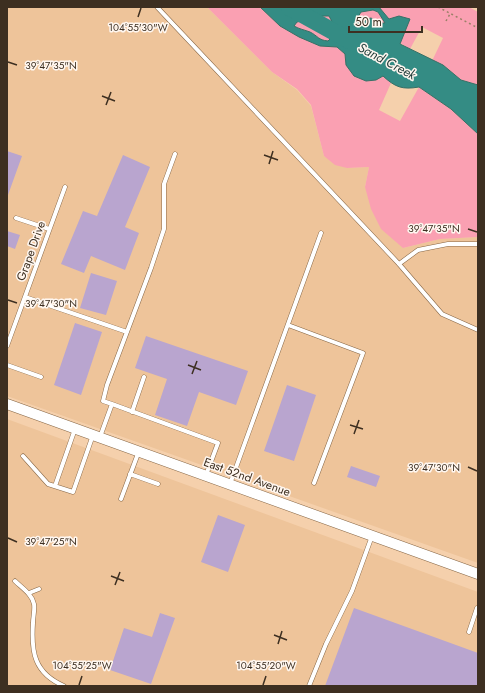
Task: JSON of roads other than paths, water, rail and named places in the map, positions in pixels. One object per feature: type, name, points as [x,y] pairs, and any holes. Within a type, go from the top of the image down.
[{"type":"street","name":"East 52nd Avenue","points":[[7,404],[478,574]]},
{"type":"lane","points":[[157,7],[399,264],[442,314],[478,330]]},
{"type":"lane","points":[[174,154],[164,184],[164,229],[107,385],[104,401],[218,443],[206,476]]},
{"type":"lane","name":"Grape Drive","points":[[7,346],[65,186]]},
{"type":"lane","points":[[16,218],[50,229]]},
{"type":"lane","points":[[230,484],[321,233]]},
{"type":"lane","points":[[399,264],[418,250],[448,244],[478,244]]},
{"type":"lane","points":[[25,297],[127,332]]},
{"type":"lane","points":[[288,325],[363,353],[314,483]]},
{"type":"lane","points":[[7,365],[41,377]]},
{"type":"lane","points":[[132,412],[144,377]]},
{"type":"lane","points":[[23,456],[48,484],[73,492],[112,404]]},
{"type":"lane","points":[[55,486],[75,428]]},
{"type":"lane","points":[[121,499],[139,451]]},
{"type":"lane","points":[[130,474],[158,484]]},
{"type":"lane","points":[[309,686],[326,644],[352,591],[372,536]]},
{"type":"lane","points":[[15,581],[29,593],[34,604],[32,642],[35,658],[42,670],[55,682],[64,686]]},
{"type":"lane","points":[[29,593],[39,589]]},
{"type":"lane","points":[[469,632],[477,608]]},
{"type":"water","points":[[260,7],[379,7],[389,19],[399,16],[410,19],[400,44],[443,65],[461,80],[478,85],[478,134],[451,109],[419,87],[399,87],[391,83],[383,76],[376,80],[366,81],[354,76],[346,65],[345,54],[337,47],[320,46],[299,37],[280,26]],"holes":[[[373,10],[378,12],[385,23],[380,23],[371,18],[367,19],[363,23],[358,20],[361,12]],[[313,16],[329,16],[336,29],[333,36],[328,41],[322,40],[310,32],[294,26],[297,22]]]},
{"type":"waterway","name":"Sand Creek","points":[[289,7],[354,43]]}]
